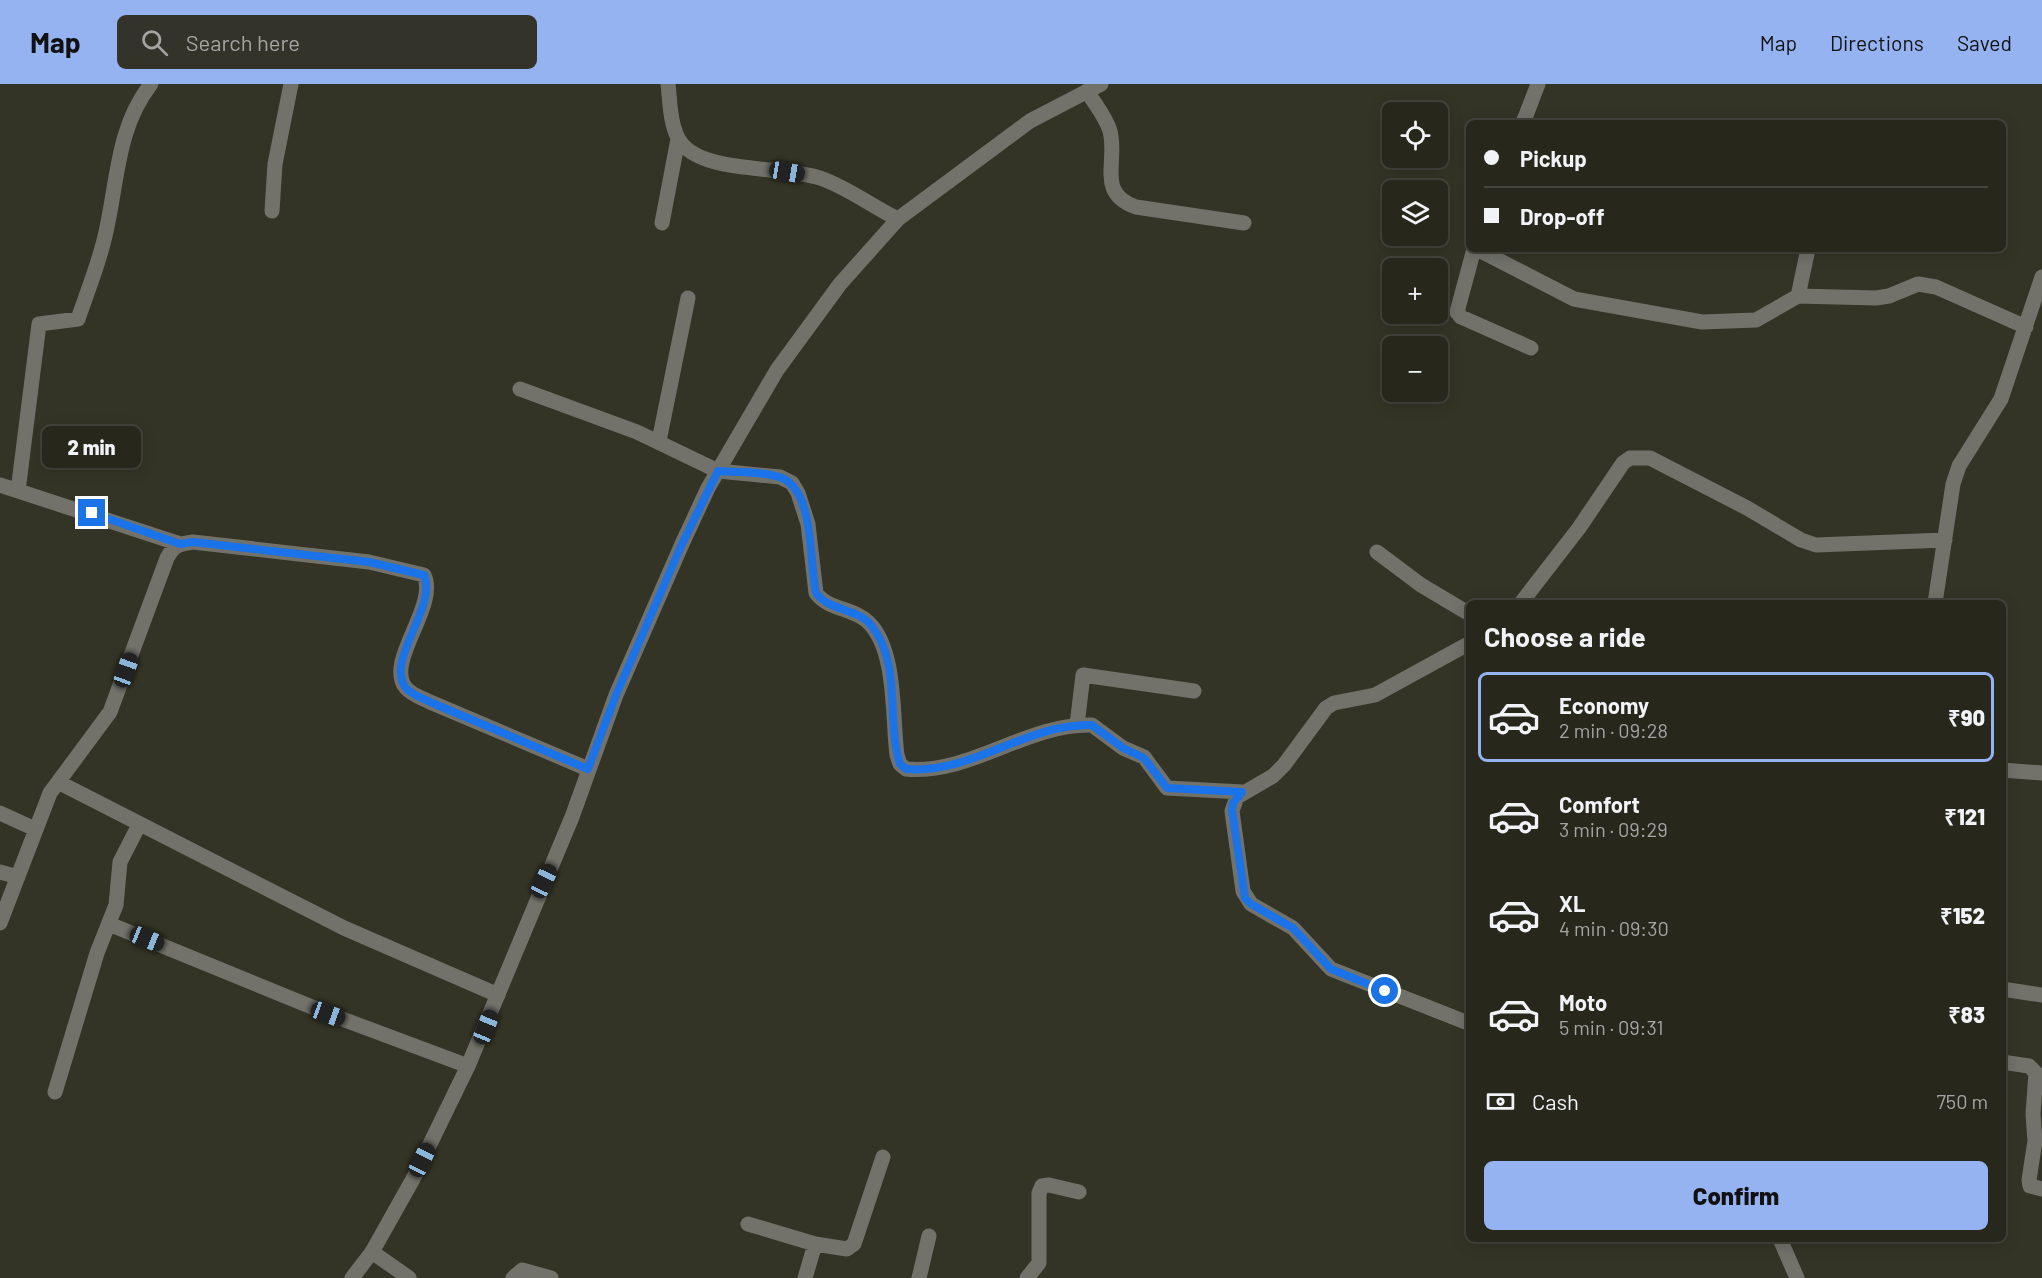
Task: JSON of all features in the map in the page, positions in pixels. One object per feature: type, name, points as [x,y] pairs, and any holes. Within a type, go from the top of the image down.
[{"type":"street","points":[[18,490],[39,324],[78,319],[103,243],[127,124],[137,102],[151,84]]},
{"type":"street","points":[[272,211],[275,164],[291,84]]},
{"type":"street","points":[[668,84],[672,118],[678,139],[690,153],[702,160],[819,178],[898,219]]},
{"type":"street","points":[[352,1278],[372,1252],[413,1179],[468,1066],[529,915],[572,817],[616,695],[682,544],[718,471],[777,370],[811,321],[898,219],[1030,122],[1101,84]]},
{"type":"street","points":[[1524,120],[1538,84]]},
{"type":"street","points":[[1087,91],[1110,130],[1112,184],[1116,195],[1124,203],[1136,207],[1244,223]]},
{"type":"street","points":[[662,223],[678,139]]},
{"type":"street","points":[[1475,252],[1457,312],[1461,317],[1531,348]]},
{"type":"street","points":[[1482,252],[1574,299],[1702,321],[1756,320],[1798,296],[1876,298],[1924,284],[2026,327]]},
{"type":"street","points":[[1798,296],[1807,252]]},
{"type":"street","points":[[1935,600],[1951,492],[1959,466],[2001,399],[2042,276]]},
{"type":"street","points":[[659,441],[688,298]]},
{"type":"street","points":[[520,389],[659,441],[718,471],[780,477],[792,483],[798,493],[808,524],[816,593],[826,602],[860,615],[869,622],[884,646],[890,674],[897,755],[900,764],[906,769],[928,768],[964,761],[1037,735],[1077,725],[1099,729],[1123,748],[1144,758],[1167,788],[1242,792]]},
{"type":"street","points":[[1523,600],[1579,528],[1623,463],[1630,458],[1650,458],[1747,508],[1801,540],[1816,544],[1945,540]]},
{"type":"street","points":[[0,485],[180,544]]},
{"type":"street","points":[[0,923],[50,793],[110,711],[167,558],[174,547],[180,544],[193,542],[369,562],[424,575],[427,590],[402,662],[400,676],[404,686],[411,693],[430,702],[588,769]]},
{"type":"street","points":[[1377,552],[1421,585],[1466,612]]},
{"type":"street","points":[[1466,645],[1375,695],[1334,703],[1326,708],[1284,765],[1273,776],[1242,792],[1233,803],[1232,810],[1243,891],[1251,904],[1293,928],[1331,969],[1466,1022]]},
{"type":"street","points":[[1077,725],[1083,675],[1194,691]]},
{"type":"street","points":[[2006,770],[2042,773]]},
{"type":"street","points":[[58,782],[344,928],[498,995]]},
{"type":"street","points":[[0,813],[35,829]]},
{"type":"street","points":[[55,1092],[97,953],[118,895],[120,862],[139,825]]},
{"type":"street","points":[[0,872],[18,877]]},
{"type":"street","points":[[109,924],[328,1014],[468,1066]]},
{"type":"street","points":[[2006,990],[2042,995]]},
{"type":"street","points":[[2006,1063],[2029,1066],[2036,1073],[2033,1114],[2035,1142],[2029,1180],[2030,1186],[2042,1189]]},
{"type":"street","points":[[748,1224],[815,1244],[847,1249],[854,1244],[883,1157]]},
{"type":"street","points":[[1027,1278],[1039,1263],[1039,1193],[1042,1186],[1049,1185],[1079,1192]]},
{"type":"street","points":[[920,1278],[929,1236]]},
{"type":"street","points":[[1781,1242],[1797,1278]]},
{"type":"street","points":[[805,1278],[815,1244]]},
{"type":"street","points":[[372,1252],[410,1278]]},
{"type":"street","points":[[513,1278],[522,1270],[529,1270],[551,1278]]},
{"type":"route","points":[[92,513],[180,544],[193,542],[369,562],[416,571],[424,575],[427,590],[402,662],[400,676],[404,686],[411,693],[430,702],[588,769],[616,695],[682,544],[718,471],[780,477],[792,483],[805,511],[816,593],[826,602],[860,615],[869,622],[884,646],[890,674],[897,755],[900,764],[906,769],[915,770],[964,761],[1056,729],[1092,725],[1123,748],[1149,762],[1167,788],[1242,792],[1233,803],[1232,810],[1245,898],[1251,904],[1293,928],[1331,969],[1385,991]]}]
